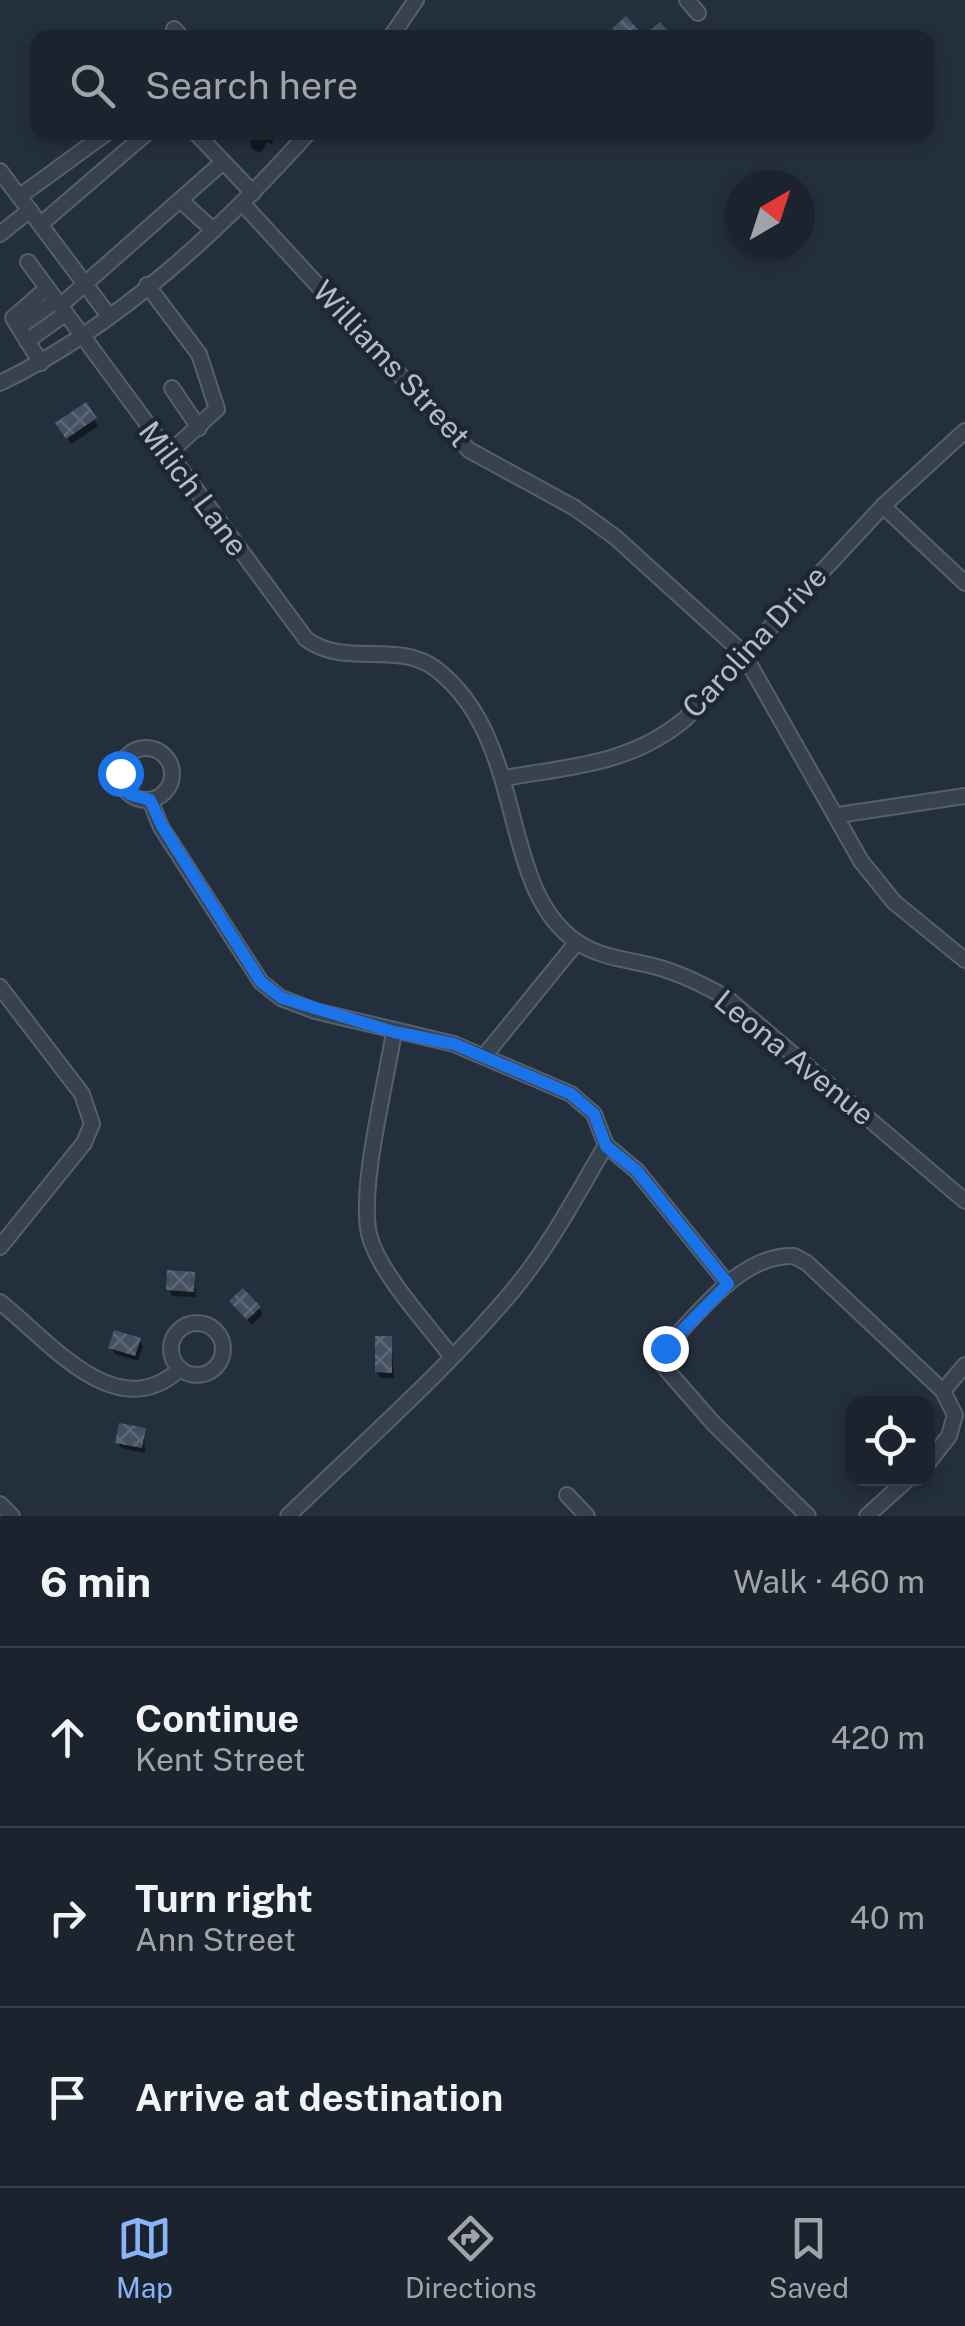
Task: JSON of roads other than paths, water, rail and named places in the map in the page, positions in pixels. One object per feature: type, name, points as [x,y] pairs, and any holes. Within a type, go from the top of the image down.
[{"type":"street","points":[[395,30],[416,0]]},
{"type":"street","points":[[687,0],[698,12]]},
{"type":"street","points":[[20,196],[98,140]]},
{"type":"street","points":[[117,140],[128,150]]},
{"type":"street","points":[[41,224],[128,154],[139,140]]},
{"type":"street","name":"Williams Street","points":[[202,140],[248,198],[469,450],[575,508],[615,536],[743,653],[861,861],[894,902],[965,960]]},
{"type":"street","points":[[1,379],[41,363],[82,338],[248,198],[302,140]]},
{"type":"street","points":[[23,334],[223,162]]},
{"type":"street","points":[[0,172],[109,316]]},
{"type":"street","points":[[180,200],[212,229]]},
{"type":"street","points":[[0,234],[30,210]]},
{"type":"street","name":"Milich Lane","points":[[28,262],[306,639]]},
{"type":"street","points":[[146,285],[199,354],[218,409],[167,455]]},
{"type":"street","points":[[41,363],[14,314],[57,302]]},
{"type":"street","points":[[172,388],[199,428]]},
{"type":"street","name":"Carolina Drive","points":[[505,778],[616,759],[656,743],[685,719],[882,506],[965,431]]},
{"type":"street","points":[[882,506],[965,583]]},
{"type":"street","name":"Leona Avenue","points":[[306,639],[322,651],[338,655],[411,658],[436,668],[466,702],[490,740],[505,778],[532,889],[546,911],[577,942],[613,957],[688,977],[727,998],[965,1200]]},
{"type":"street","points":[[838,815],[965,796]]},
{"type":"street","points":[[150,800],[162,826],[261,982],[282,998],[314,1011],[484,1055],[571,1094],[594,1114],[606,1146],[637,1171],[728,1284]]},
{"type":"street","points":[[484,1055],[577,942]]},
{"type":"street","points":[[0,1247],[84,1143],[92,1124],[82,1094],[2,996]]},
{"type":"street","points":[[394,1032],[369,1189],[369,1234],[382,1261],[452,1357]]},
{"type":"street","points":[[288,1516],[452,1357],[516,1286],[552,1236],[606,1146]]},
{"type":"street","points":[[808,1516],[714,1424],[659,1361],[665,1348],[728,1284],[765,1261],[794,1256],[942,1391],[955,1415],[949,1436],[935,1453]]},
{"type":"street","points":[[0,1302],[112,1388],[148,1390],[180,1369]]},
{"type":"street","points":[[942,1391],[965,1365]]},
{"type":"street","points":[[866,1516],[900,1486]]},
{"type":"street","points":[[567,1495],[583,1515]]},
{"type":"street","points":[[0,1504],[12,1516]]}]
